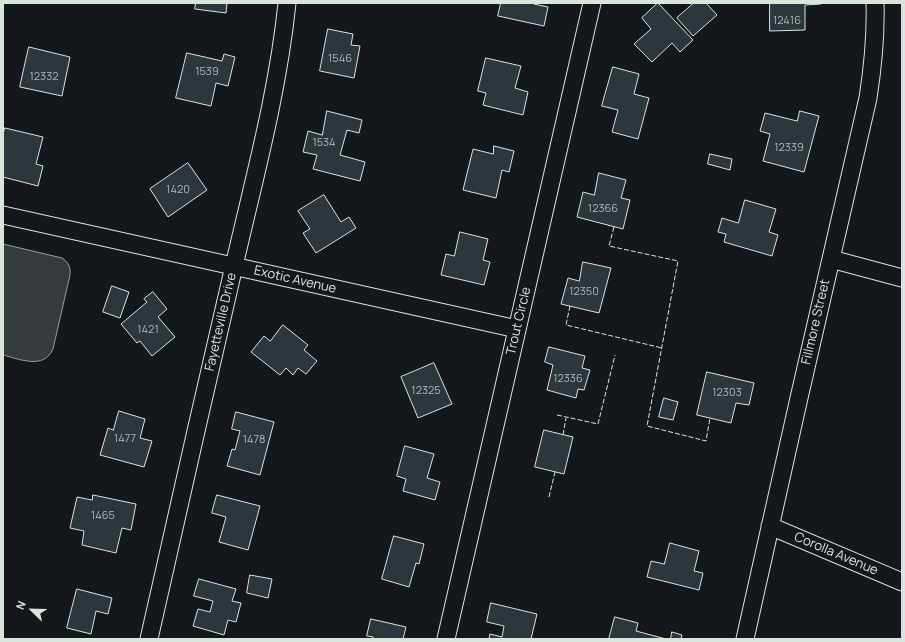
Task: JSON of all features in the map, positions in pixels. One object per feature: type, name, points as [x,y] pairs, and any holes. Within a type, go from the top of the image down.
[{"type":"street","name":"Fayetteville Drive","points":[[149,639],[260,158],[273,93],[287,3]]},
{"type":"street","name":"Trout Circle","points":[[446,639],[592,3]]},
{"type":"street","name":"Fillmore Street","points":[[745,639],[868,98],[874,61],[876,19],[875,3]]},
{"type":"street","name":"Exotic Avenue","points":[[3,215],[517,329]]},
{"type":"street","points":[[831,259],[902,278]]},
{"type":"street","name":"Corolla Avenue","points":[[770,526],[902,582]]},
{"type":"shaded area","points":[[3,244],[62,258],[66,261],[69,267],[70,275],[53,349],[44,359],[31,361],[3,355]]},
{"type":"building","points":[[196,3],[227,3],[226,13],[195,9]]},
{"type":"building","points":[[501,3],[534,3],[548,7],[544,26],[498,16]]},
{"type":"building","points":[[658,3],[693,40],[680,52],[672,43],[652,62],[634,44],[651,29],[642,18]]},
{"type":"building","points":[[694,3],[706,3],[717,15],[693,36],[677,18]]},
{"type":"building","points":[[770,3],[821,4],[805,5],[805,30],[770,31]]},
{"type":"building","points":[[328,29],[353,34],[351,45],[360,46],[354,78],[320,71]]},
{"type":"building","points":[[29,47],[70,57],[62,96],[20,87]]},
{"type":"building","points":[[187,53],[222,61],[224,54],[235,57],[228,86],[216,83],[211,106],[176,98]]},
{"type":"building","points":[[486,58],[521,66],[515,88],[528,92],[523,115],[483,105],[486,93],[478,91]]},
{"type":"building","points":[[613,67],[639,74],[634,94],[649,98],[638,139],[612,132],[618,110],[602,106]]},
{"type":"building","points":[[327,111],[362,120],[359,133],[347,130],[340,155],[365,162],[360,181],[313,169],[317,155],[303,152],[308,131],[322,135]]},
{"type":"building","points":[[800,111],[819,116],[804,172],[763,161],[770,134],[760,131],[765,113],[797,121]]},
{"type":"building","points":[[5,128],[43,137],[36,164],[43,166],[38,186],[3,177],[3,135]]},
{"type":"building","points":[[494,146],[514,151],[509,172],[502,170],[496,198],[463,190],[473,149],[493,154]]},
{"type":"building","points":[[710,154],[732,159],[730,170],[708,164]]},
{"type":"building","points":[[188,163],[207,190],[168,217],[150,189]]},
{"type":"building","points":[[599,173],[626,180],[621,198],[630,200],[623,229],[577,217],[583,192],[594,195]]},
{"type":"building","points":[[324,195],[341,222],[349,217],[356,228],[316,253],[303,233],[310,229],[298,211]]},
{"type":"building","points":[[745,200],[776,209],[769,232],[778,235],[772,256],[724,242],[726,234],[718,232],[722,218],[738,223]]},
{"type":"building","points":[[460,232],[488,239],[483,260],[490,262],[484,285],[441,275],[446,254],[454,256]]},
{"type":"building","points":[[583,262],[611,268],[599,313],[561,304],[568,278],[579,281]]},
{"type":"building","points":[[112,286],[129,292],[120,318],[103,312]]},
{"type":"building","points":[[153,292],[167,309],[158,317],[175,337],[152,356],[140,341],[137,343],[121,324],[147,302],[144,299]]},
{"type":"building","points":[[283,325],[308,345],[304,350],[317,361],[306,374],[298,368],[293,375],[286,368],[280,375],[251,352],[264,336],[270,341]]},
{"type":"building","points":[[549,347],[585,356],[582,368],[590,370],[584,390],[578,389],[576,398],[547,390],[553,365],[545,362]]},
{"type":"building","points":[[434,363],[452,404],[418,418],[401,377]]},
{"type":"building","points":[[707,372],[754,383],[749,405],[736,403],[731,423],[697,415]]},
{"type":"building","points":[[664,398],[678,402],[673,420],[659,417]]},
{"type":"building","points":[[119,411],[145,419],[140,438],[152,441],[144,467],[100,455],[108,428],[113,430]]},
{"type":"building","points":[[236,412],[274,422],[260,475],[227,466],[232,449],[235,450],[240,431],[232,429]]},
{"type":"building","points":[[544,430],[573,437],[564,474],[535,467]]},
{"type":"building","points":[[405,446],[434,454],[427,478],[440,482],[435,500],[403,491],[406,479],[397,476]]},
{"type":"building","points":[[93,495],[136,504],[131,530],[122,528],[116,553],[82,545],[84,531],[70,528],[77,497],[92,500]]},
{"type":"building","points":[[217,495],[260,506],[248,550],[219,542],[226,517],[212,513]]},
{"type":"building","points":[[394,536],[424,544],[419,564],[416,563],[409,587],[382,579]]},
{"type":"building","points":[[670,543],[699,551],[694,571],[703,573],[699,590],[647,577],[651,561],[664,564]]},
{"type":"building","points":[[250,575],[272,579],[268,598],[247,593]]},
{"type":"building","points":[[199,579],[236,589],[232,601],[241,603],[236,622],[228,620],[224,635],[193,626],[198,609],[210,612],[213,601],[194,596]]},
{"type":"building","points":[[77,589],[112,598],[108,614],[96,611],[91,634],[67,628]]},
{"type":"building","points":[[491,603],[537,614],[531,639],[489,639],[490,634],[502,637],[504,626],[487,622]]},
{"type":"building","points":[[615,617],[638,623],[636,631],[666,639],[609,639]]},
{"type":"building","points":[[371,619],[406,627],[403,639],[373,639],[373,637],[367,636]]},
{"type":"building","points":[[672,632],[682,635],[681,639],[671,639]]},
{"type":"fence","points":[[614,227],[609,246],[678,261],[647,426],[706,441],[710,418]]},
{"type":"fence","points":[[570,306],[566,325],[662,348]]},
{"type":"fence","points":[[557,415],[598,424],[615,355]]},
{"type":"fence","points":[[563,435],[566,418]]},
{"type":"fence","points":[[549,497],[555,472]]}]
